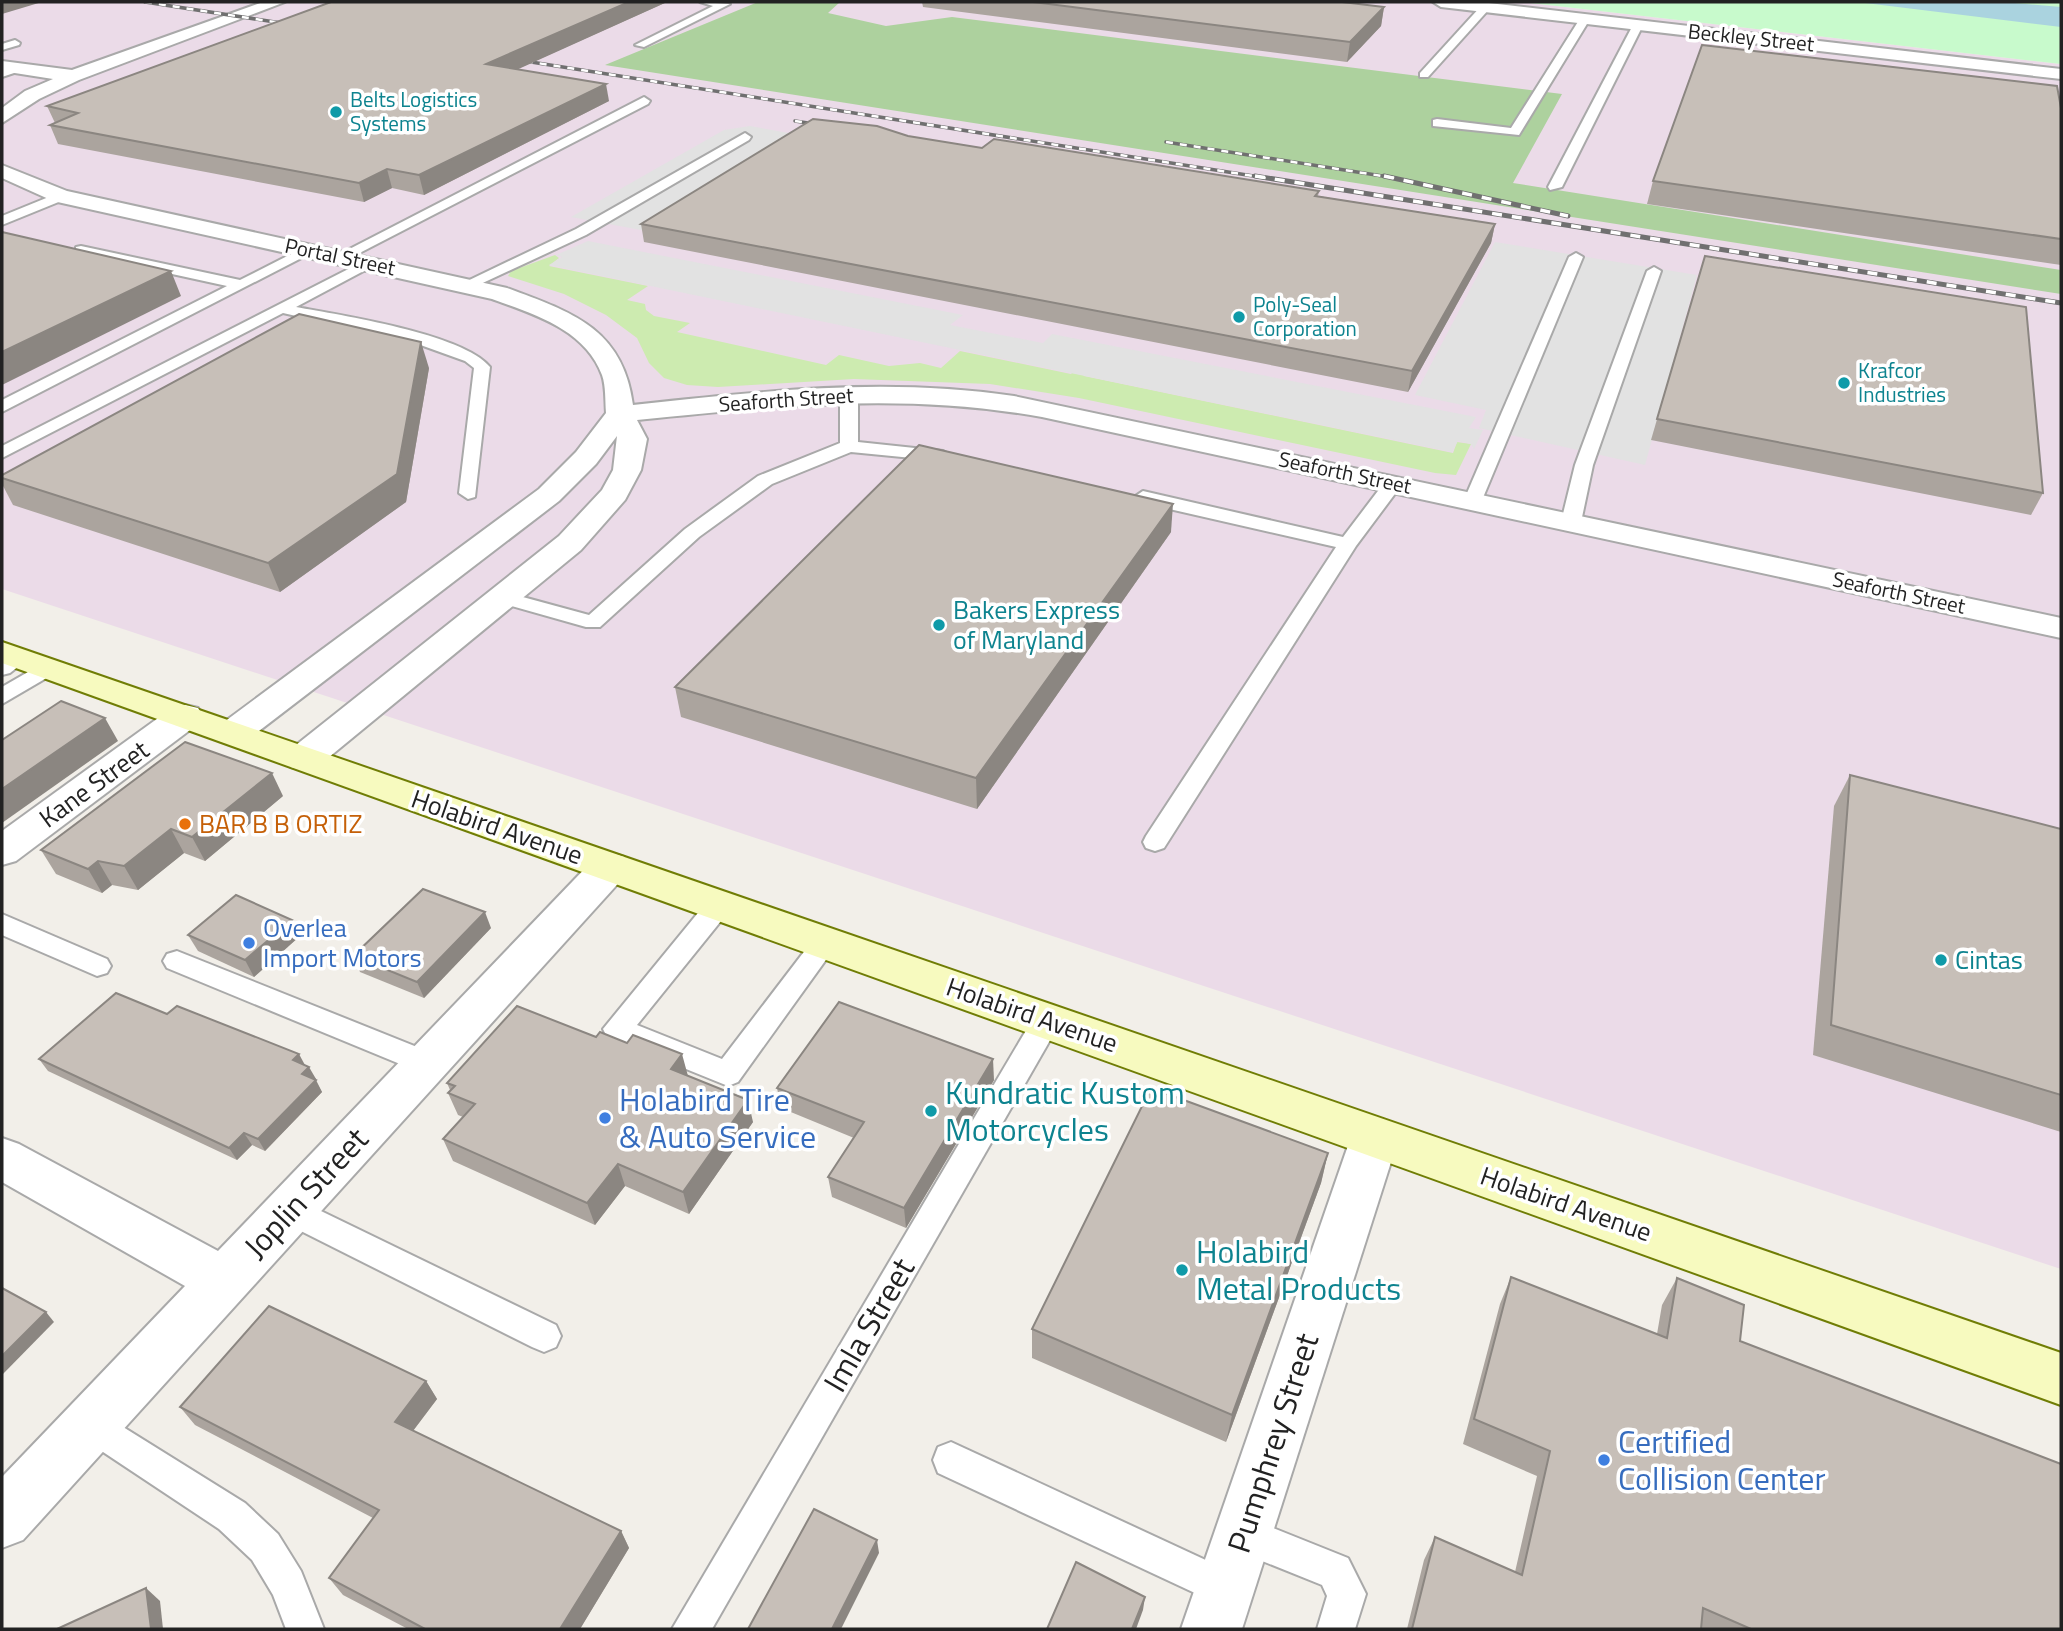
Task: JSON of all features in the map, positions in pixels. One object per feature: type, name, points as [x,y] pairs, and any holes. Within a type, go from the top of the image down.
[{"type":"main road","name":"Holabird Avenue","points":[[17,661],[186,716],[2061,1379]]},
{"type":"street","points":[[2,117],[32,95],[73,76],[277,2]]},
{"type":"street","name":"Beckley Street","points":[[1441,2],[2061,74]]},
{"type":"street","points":[[8,69],[73,76]]},
{"type":"street","name":"Portal Street","points":[[2,171],[61,196],[467,285],[535,305],[564,318],[584,334],[604,355],[616,376],[620,414],[633,439],[627,470],[614,494],[570,543],[303,758]]},
{"type":"street","name":"Seaforth Street","points":[[620,414],[849,395],[929,394],[1007,403],[1394,483],[2061,628]]},
{"type":"street","points":[[233,733],[549,495],[586,458],[620,414]]},
{"type":"street","name":"Kane Street","points":[[2,851],[186,716]]},
{"type":"street","name":"Joplin Street","points":[[2,1519],[610,867]]},
{"type":"street","name":"Pumphrey Street","points":[[1218,1609],[1375,1137]]},
{"type":"street","points":[[2,1158],[224,1281]]},
{"type":"lane","points":[[640,45],[725,4],[705,2]]},
{"type":"lane","points":[[1424,75],[1486,7]]},
{"type":"lane","points":[[1437,123],[1515,132],[1585,19]]},
{"type":"lane","points":[[1555,187],[1638,25]]},
{"type":"lane","points":[[2,47],[15,43]]},
{"type":"lane","points":[[341,257],[644,101]]},
{"type":"lane","points":[[467,285],[581,232],[746,137]]},
{"type":"lane","points":[[2,221],[61,196]]},
{"type":"lane","points":[[81,250],[242,285]]},
{"type":"lane","points":[[2,407],[310,250]]},
{"type":"lane","points":[[1473,500],[1576,257]]},
{"type":"lane","points":[[2,453],[368,263]]},
{"type":"lane","points":[[1571,522],[1584,465],[1654,271]]},
{"type":"lane","points":[[280,308],[426,341],[468,354],[478,361],[482,367],[468,493]]},
{"type":"lane","points":[[849,395],[849,446]]},
{"type":"lane","points":[[501,597],[593,623],[691,533],[765,480],[849,446],[957,458]]},
{"type":"lane","points":[[1155,842],[1348,544],[1394,483]]},
{"type":"lane","points":[[1119,492],[1348,544]]},
{"type":"lane","points":[[2,697],[17,661]]},
{"type":"lane","points":[[720,904],[617,1029],[728,1074],[825,943]]},
{"type":"lane","points":[[2,924],[97,965]]},
{"type":"lane","points":[[177,961],[427,1063]]},
{"type":"lane","name":"Imla Street","points":[[691,1629],[1047,1020]]},
{"type":"lane","points":[[290,1210],[544,1336]]},
{"type":"lane","points":[[90,1424],[232,1516],[265,1547],[288,1584],[306,1629]]},
{"type":"lane","points":[[951,1460],[1218,1609]]},
{"type":"lane","points":[[1243,1535],[1335,1572],[1348,1594],[1336,1629]]},
{"type":"shaded area","points":[[2,2],[1522,2],[2061,64],[2061,1269],[2,589]]},
{"type":"shaded area","points":[[750,126],[811,137],[657,233],[571,217],[724,130]]},
{"type":"shaded area","points":[[588,241],[963,315],[950,325],[1043,343],[1052,334],[1476,417],[1469,428],[1483,430],[1474,449],[1471,444],[1458,441],[1452,452],[549,265],[562,257],[556,255]]},
{"type":"shaded area","points":[[1495,242],[1697,275],[1645,465],[1479,428],[1486,410],[1415,395]]},
{"type":"green space","points":[[758,2],[840,2],[828,13],[886,26],[952,17],[1562,94],[1513,183],[2061,270],[2061,294],[605,65]]},
{"type":"green space","points":[[1522,2],[2061,3],[2061,64]]},
{"type":"green space","points":[[555,255],[559,258],[549,266],[648,286],[627,300],[645,304],[646,310],[654,316],[690,323],[677,332],[826,365],[839,355],[889,366],[920,363],[941,368],[960,351],[1071,374],[1079,366],[1084,376],[1453,453],[1457,442],[1471,444],[1456,475],[1435,473],[1079,398],[990,384],[854,379],[718,387],[687,385],[664,378],[649,363],[637,338],[606,315],[564,294],[508,276],[511,271]]},
{"type":"water","points":[[1857,2],[2004,2],[2061,7],[2061,27]]},
{"type":"building","name":"Belts Logistics Systems","points":[[331,2],[629,2],[486,64],[606,84],[419,175],[387,169],[359,183],[50,125],[78,113],[47,106]]},
{"type":"building","points":[[1033,2],[1342,2],[1384,7],[1350,42]]},
{"type":"building","points":[[1702,45],[2057,86],[2061,108],[2061,239],[1653,181]]},
{"type":"building","name":"Poly-Seal Corporation","points":[[813,119],[877,126],[908,136],[982,148],[994,139],[1319,191],[1315,196],[1495,224],[1412,371],[641,224]]},
{"type":"building","points":[[2,232],[171,271],[2,352]]},
{"type":"building","name":"Krafcor Industries","points":[[1705,256],[2026,307],[2043,493],[1657,419]]},
{"type":"building","points":[[299,314],[421,342],[397,474],[268,563],[2,478],[2,475]]},
{"type":"building","name":"Bakers Express of Maryland","points":[[919,445],[1173,504],[976,778],[675,687]]},
{"type":"building","points":[[61,701],[105,718],[2,789],[2,740]]},
{"type":"building","points":[[185,742],[272,773],[192,837],[171,829],[124,866],[98,861],[88,869],[41,850]]},
{"type":"building","name":"Cintas","points":[[1850,775],[2061,829],[2061,1095],[1831,1025]]},
{"type":"building","points":[[423,889],[485,912],[417,982],[353,956]]},
{"type":"building","points":[[236,895],[292,920],[245,960],[188,935]]},
{"type":"building","points":[[116,993],[167,1014],[177,1006],[299,1054],[293,1060],[309,1067],[302,1074],[316,1080],[258,1139],[244,1133],[229,1148],[39,1059]]},
{"type":"building","points":[[839,1002],[993,1059],[904,1208],[828,1177],[864,1122],[777,1088]]},
{"type":"building","name":"Holabird Tire & Auto Service","points":[[517,1006],[596,1037],[600,1032],[627,1043],[633,1035],[682,1054],[671,1069],[748,1100],[683,1192],[618,1164],[587,1203],[443,1139],[475,1104],[448,1093],[455,1086],[447,1083]]},
{"type":"building","name":"Holabird Metal Products","points":[[1151,1088],[1328,1153],[1232,1415],[1032,1329]]},
{"type":"building","points":[[1511,1277],[1667,1338],[1677,1278],[1744,1305],[1740,1341],[2061,1464],[2061,1629],[1751,1629],[1703,1608],[1701,1629],[1412,1629],[1435,1537],[1522,1575],[1550,1451],[1474,1419]]},
{"type":"building","points":[[2,1288],[46,1312],[2,1356]]},
{"type":"building","points":[[269,1306],[426,1381],[395,1422],[621,1531],[560,1629],[425,1629],[329,1578],[379,1510],[180,1407]]},
{"type":"building","points":[[814,1509],[877,1540],[832,1629],[748,1629]]},
{"type":"building","points":[[1076,1562],[1145,1597],[1132,1629],[1047,1629]]},
{"type":"building","points":[[146,1588],[151,1629],[57,1629]]},
{"type":"railway","points":[[145,2],[294,25]]},
{"type":"railway","points":[[512,59],[1266,178]]},
{"type":"railway","points":[[795,121],[827,126]]},
{"type":"railway","points":[[1166,142],[1388,177]]},
{"type":"railway","points":[[1255,176],[2061,303]]},
{"type":"railway","points":[[1384,176],[1388,177]]},
{"type":"railway","points":[[1388,177],[1395,178]]},
{"type":"railway","points":[[1388,177],[1568,216]]},
{"type":"place","name":"Belts Logistics Systems","points":[[336,112]]},
{"type":"place","name":"Poly-Seal Corporation","points":[[1239,317]]},
{"type":"place","name":"Krafcor Industries","points":[[1844,383]]},
{"type":"place","name":"Bakers Express of Maryland","points":[[939,625]]},
{"type":"place","name":"BAR B B ORTIZ","points":[[185,824]]},
{"type":"place","name":"Overlea Import Motors","points":[[249,943]]},
{"type":"place","name":"Cintas","points":[[1941,960]]},
{"type":"place","name":"Kundratic Kustom Motorcycles","points":[[931,1111]]},
{"type":"place","name":"Holabird Tire & Auto Service","points":[[605,1118]]},
{"type":"place","name":"Holabird Metal Products","points":[[1182,1270]]},
{"type":"place","name":"Certified Collision Center","points":[[1604,1460]]}]
